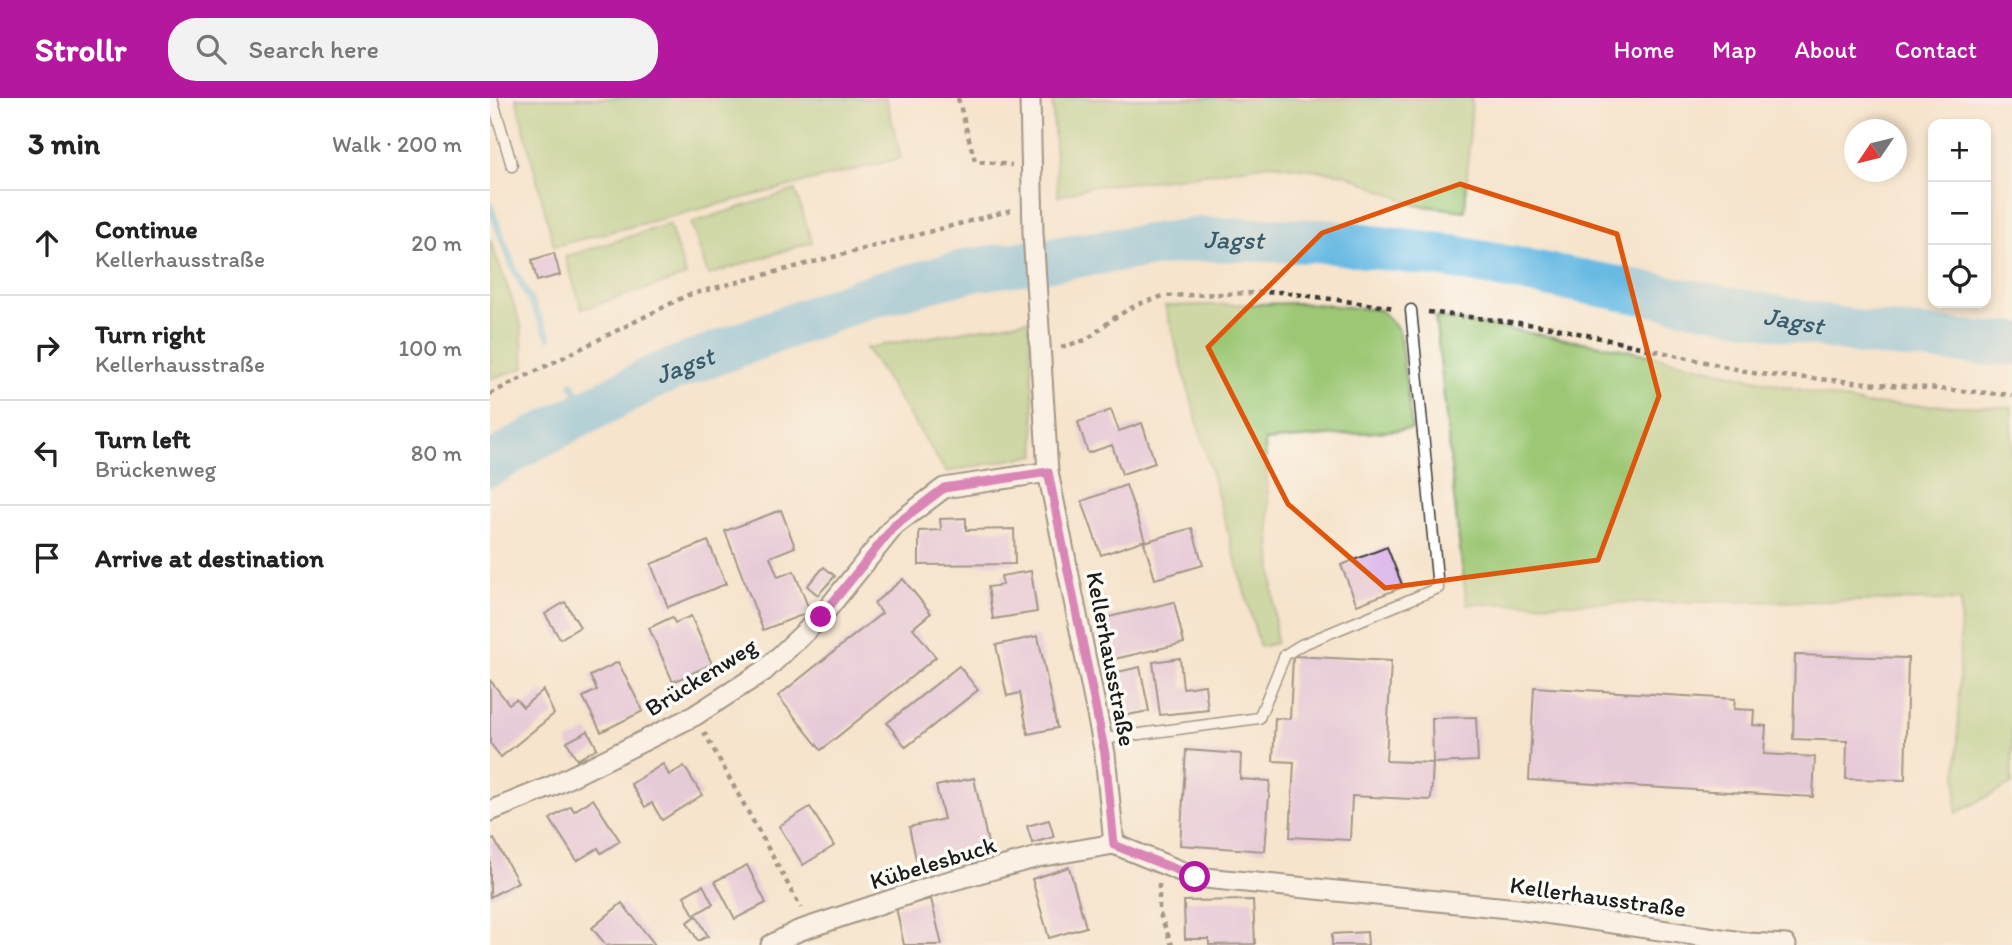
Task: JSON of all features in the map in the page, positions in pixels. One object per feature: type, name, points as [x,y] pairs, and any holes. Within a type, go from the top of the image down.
[{"type":"street","name":"Kellerhausstraße","points":[[1030,98],[1033,233],[1048,472],[1103,739],[1114,845],[1195,877],[1518,909],[1748,943],[1786,945]]},
{"type":"street","name":"Brückenweg","points":[[490,811],[550,787],[694,716],[764,671],[821,617],[895,525],[944,488],[1048,472]]},
{"type":"street","name":"Kübelesbuck","points":[[771,945],[812,927],[939,884],[1038,857],[1114,845]]},
{"type":"lane","points":[[492,98],[512,166]]},
{"type":"lane","points":[[1103,739],[1259,718],[1285,654],[1438,588],[1411,310]]},
{"type":"path","points":[[958,98],[975,161],[1031,166]]},
{"type":"path","points":[[490,394],[688,295],[1033,204]]},
{"type":"path","points":[[1041,354],[1086,340],[1136,305],[1163,296],[1281,292],[1552,327],[1758,374],[2012,395]]},
{"type":"path","points":[[694,716],[812,927]]},
{"type":"path","points":[[1160,863],[1159,912],[1172,945]]},
{"type":"highlighted area","points":[[1460,184],[1617,234],[1659,396],[1598,560],[1385,588],[1288,504],[1208,347],[1322,233]]},
{"type":"green space","points":[[516,98],[886,98],[901,158],[554,246]]},
{"type":"green space","points":[[1052,98],[1472,98],[1465,211],[1415,205],[1345,174],[1270,164],[1178,178],[1088,187],[1058,197]]},
{"type":"green space","points":[[795,190],[812,242],[708,275],[691,223]]},
{"type":"green space","points":[[669,224],[686,276],[582,309],[565,257]]},
{"type":"green space","points":[[490,239],[521,324],[524,368],[490,379]]},
{"type":"green space","points":[[1301,303],[1380,310],[1399,330],[1412,429],[1265,441],[1276,643],[1260,647],[1165,306]]},
{"type":"green space","points":[[1435,317],[1618,348],[1863,404],[2012,407],[2012,784],[1956,813],[1961,600],[1467,604]]},
{"type":"green space","points":[[1029,320],[1036,455],[946,472],[866,348]]},
{"type":"building","points":[[554,253],[560,275],[537,281],[532,260]]},
{"type":"building","points":[[1111,410],[1119,431],[1142,423],[1155,463],[1122,474],[1112,445],[1088,453],[1078,422]]},
{"type":"building","points":[[1126,485],[1145,540],[1101,555],[1082,501]]},
{"type":"building","points":[[781,510],[795,547],[770,557],[778,577],[794,571],[810,612],[763,630],[725,531]]},
{"type":"building","points":[[966,518],[966,530],[1014,529],[1015,564],[919,565],[919,531],[941,530],[940,519]]},
{"type":"building","points":[[1192,528],[1203,565],[1155,579],[1144,542]]},
{"type":"building","points":[[708,541],[726,584],[668,607],[651,564]]},
{"type":"building","points":[[1387,547],[1403,587],[1357,605],[1341,565]]},
{"type":"building","points":[[824,567],[835,576],[818,595],[807,586]]},
{"type":"building","points":[[1031,571],[1037,612],[993,619],[988,587],[1003,585],[1001,576]]},
{"type":"building","points":[[903,579],[931,613],[913,628],[936,657],[821,750],[778,696],[882,613],[874,603]]},
{"type":"building","points":[[565,602],[580,627],[560,639],[545,614]]},
{"type":"building","points":[[1174,602],[1184,643],[1110,660],[1100,619]]},
{"type":"building","points":[[691,616],[712,664],[673,682],[649,628],[672,617],[675,623]]},
{"type":"building","points":[[1038,636],[1057,728],[1028,734],[1020,693],[1007,696],[996,645]]},
{"type":"building","points":[[1795,655],[1908,658],[1905,780],[1846,779],[1847,741],[1793,739]]},
{"type":"building","points":[[1293,656],[1391,661],[1386,761],[1433,763],[1431,800],[1352,796],[1350,840],[1290,837],[1294,762],[1273,761],[1275,718],[1290,719]]},
{"type":"building","points":[[1180,658],[1183,688],[1205,685],[1208,710],[1160,715],[1153,662]]},
{"type":"building","points":[[618,662],[643,711],[601,732],[583,697],[597,690],[590,676]]},
{"type":"building","points":[[959,666],[978,690],[906,747],[887,723]]},
{"type":"building","points":[[1140,667],[1149,711],[1122,716],[1113,673]]},
{"type":"building","points":[[490,680],[509,704],[516,699],[523,707],[543,690],[554,714],[501,757],[490,743]]},
{"type":"building","points":[[1534,687],[1735,699],[1734,709],[1754,710],[1753,725],[1766,726],[1764,754],[1815,757],[1813,797],[1529,780]]},
{"type":"building","points":[[1476,717],[1478,761],[1433,763],[1432,718]]},
{"type":"building","points":[[588,731],[597,748],[577,760],[567,742]]},
{"type":"building","points":[[1186,750],[1241,754],[1240,779],[1270,781],[1265,851],[1180,845]]},
{"type":"building","points":[[663,764],[669,775],[684,766],[702,795],[662,820],[652,803],[645,807],[631,784]]},
{"type":"building","points":[[974,778],[990,853],[918,868],[909,827],[944,819],[936,786]]},
{"type":"building","points":[[593,799],[620,841],[601,853],[598,848],[577,861],[550,819],[571,806],[574,811]]},
{"type":"building","points":[[810,807],[834,846],[803,865],[779,826]]},
{"type":"building","points":[[1049,820],[1054,837],[1032,843],[1027,826]]},
{"type":"building","points":[[494,839],[518,882],[490,897],[490,841]]},
{"type":"building","points":[[747,865],[766,903],[735,919],[715,881]]},
{"type":"building","points":[[1069,867],[1086,927],[1049,938],[1032,879]]},
{"type":"building","points":[[703,885],[713,904],[694,915],[684,896]]},
{"type":"building","points":[[931,899],[942,945],[904,945],[896,907]]},
{"type":"building","points":[[1253,900],[1255,944],[1209,945],[1209,939],[1185,939],[1184,901]]},
{"type":"building","points":[[622,903],[655,945],[606,945],[592,928]]},
{"type":"building","points":[[697,916],[708,936],[698,941],[687,922]]},
{"type":"building","points":[[1367,932],[1368,945],[1332,945],[1332,934]]},
{"type":"waterway","points":[[490,206],[514,269],[549,337]]},
{"type":"waterway","name":"Jagst","points":[[490,465],[524,444],[656,376],[864,298],[971,270],[1199,239],[1325,241],[1451,257],[1861,333],[1989,344],[2012,343]]},
{"type":"waterway","points":[[572,384],[587,412]]},
{"type":"route","points":[[821,617],[895,525],[944,488],[1048,472],[1105,754],[1114,845],[1195,877]]}]
